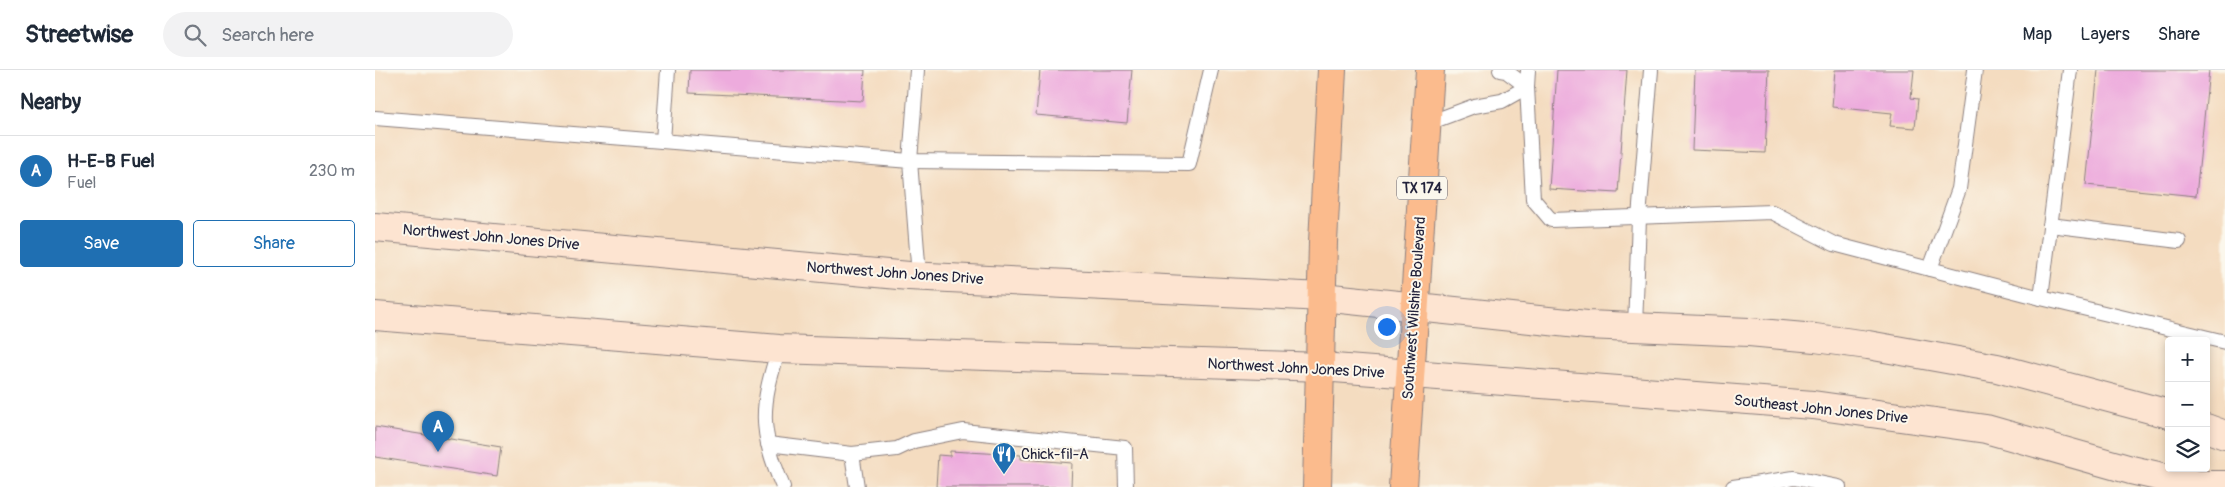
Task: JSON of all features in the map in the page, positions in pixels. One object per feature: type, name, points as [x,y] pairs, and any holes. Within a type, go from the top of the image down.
[{"type":"main road","points":[[1317,487],[1323,242],[1332,70]]},
{"type":"main road","name":"Southwest Wilshire Boulevard","points":[[1403,487],[1430,70]]},
{"type":"main road","name":"Northwest John Jones Drive","points":[[375,226],[919,276],[1323,297],[1415,307]]},
{"type":"main road","points":[[1415,307],[1587,325],[1749,332],[1868,345],[1997,368],[2165,413]]},
{"type":"main road","name":"Northwest John Jones Drive","points":[[375,316],[779,349],[1321,367],[1409,375]]},
{"type":"main road","name":"Southeast John Jones Drive","points":[[1409,375],[1523,381],[1823,406],[1985,429],[2131,470],[2198,485],[2225,485]]},
{"type":"main road","points":[[2210,429],[2225,435]]},
{"type":"lane","points":[[663,141],[668,70]]},
{"type":"lane","points":[[917,70],[910,161],[919,276]]},
{"type":"lane","points":[[375,118],[910,161],[1189,164],[1211,70]]},
{"type":"lane","points":[[1500,70],[1506,71],[1527,86]]},
{"type":"lane","points":[[1528,70],[1527,86],[1533,199],[1551,220],[1772,212],[1834,244],[2041,298],[2225,342]]},
{"type":"lane","points":[[1635,327],[1639,218],[1651,70]]},
{"type":"lane","points":[[1930,269],[1959,189],[1975,70]]},
{"type":"lane","points":[[2041,298],[2070,70]]},
{"type":"lane","points":[[1426,124],[1474,106],[1502,101],[1527,86]]},
{"type":"lane","points":[[2050,225],[2179,241]]},
{"type":"lane","points":[[779,349],[769,380],[763,410],[768,444],[783,487]]},
{"type":"lane","points":[[768,444],[852,454],[897,449],[914,441],[963,431],[1125,448],[1126,487]]},
{"type":"lane","points":[[852,454],[857,487]]},
{"type":"lane","points":[[1733,487],[1793,478],[1839,487]]},
{"type":"building","points":[[690,70],[865,70],[863,101],[689,93]]},
{"type":"building","points":[[1040,70],[1132,70],[1127,123],[1036,115]]},
{"type":"building","points":[[1557,70],[1627,70],[1618,193],[1549,189]]},
{"type":"building","points":[[1695,70],[1769,70],[1765,153],[1692,150]]},
{"type":"building","points":[[1835,70],[1914,70],[1911,98],[1918,99],[1915,128],[1890,126],[1892,113],[1832,107]]},
{"type":"building","points":[[2098,70],[2209,70],[2196,196],[2086,185]]},
{"type":"building","points":[[375,427],[501,447],[497,476],[375,457]]},
{"type":"building","name":"Chick-fil-A","points":[[950,451],[1021,455],[1021,459],[1072,463],[1071,487],[936,487],[938,455],[950,456]]},
{"type":"place","name":"H-E-B Fuel","points":[[438,452]]},
{"type":"place","name":"Chick-fil-A","points":[[1004,475]]}]
